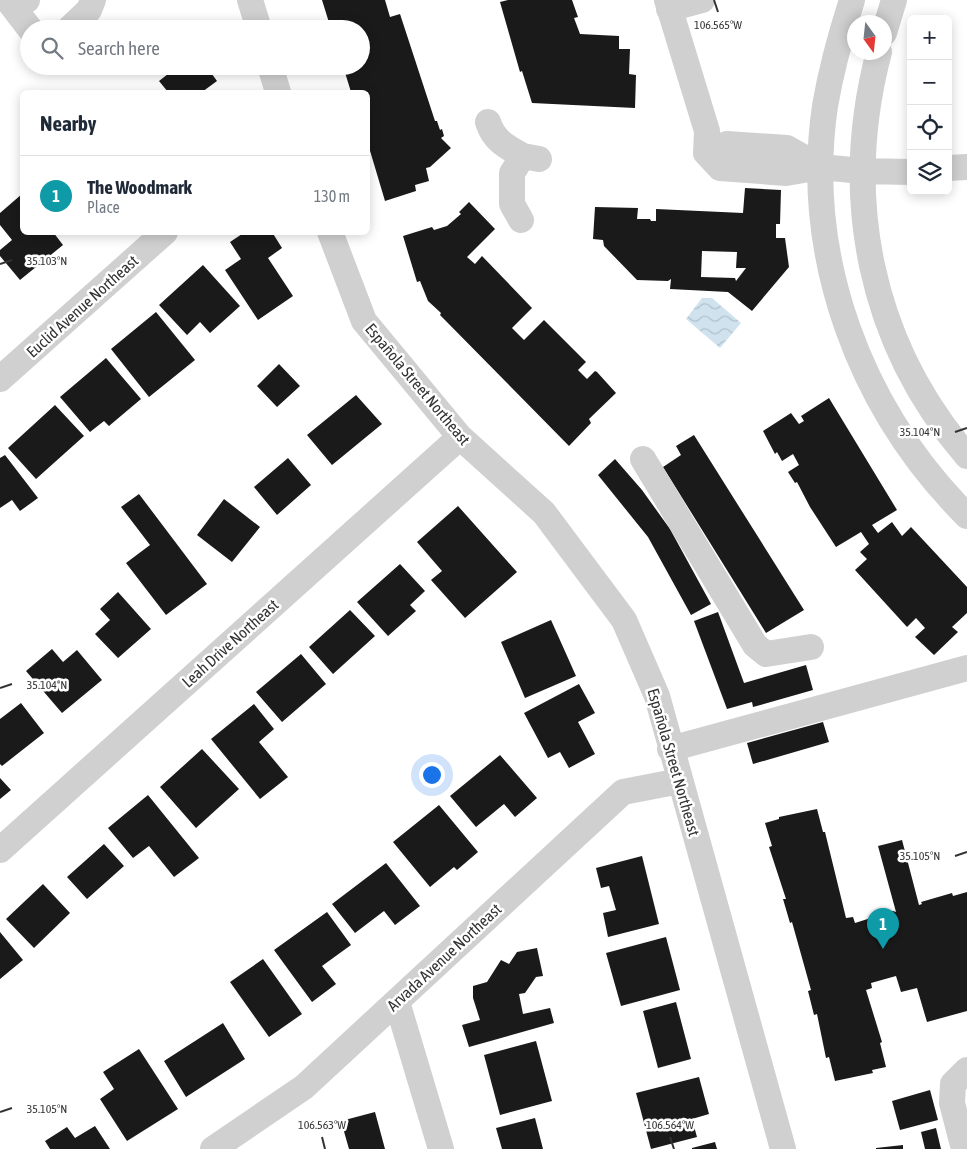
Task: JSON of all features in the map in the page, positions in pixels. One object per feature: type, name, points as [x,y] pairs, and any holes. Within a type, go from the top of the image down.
[{"type":"street","points":[[23,20],[10,3],[27,0]]},
{"type":"street","points":[[78,20],[89,10],[93,0]]},
{"type":"street","points":[[250,0],[256,20]]},
{"type":"street","points":[[702,0],[668,4],[707,131],[706,153],[720,168],[786,173],[821,167],[862,171],[907,172]]},
{"type":"street","points":[[852,0],[826,106],[821,167],[823,220],[837,295],[853,347],[883,409],[927,472],[967,516]]},
{"type":"street","points":[[890,15],[894,0]]},
{"type":"street","points":[[877,60],[866,112],[862,171],[868,250],[882,306],[891,332],[919,389],[940,422],[967,456]]},
{"type":"street","points":[[273,75],[277,90]]},
{"type":"street","points":[[488,122],[491,132],[501,144],[531,158],[512,173],[512,204],[520,220]]},
{"type":"street","points":[[952,168],[967,167]]},
{"type":"street","name":"Euclid Avenue Northeast","points":[[0,379],[162,235]]},
{"type":"street","name":"Española Street Northeast","points":[[331,235],[364,321],[460,437],[544,513],[624,620],[657,696],[670,749],[783,1149]]},
{"type":"street","name":"Leah Drive Northeast","points":[[0,850],[460,437]]},
{"type":"street","points":[[643,459],[755,645],[766,654],[811,647]]},
{"type":"street","points":[[670,749],[967,668]]},
{"type":"street","name":"Arvada Avenue Northeast","points":[[213,1149],[304,1087],[623,792],[680,781]]},
{"type":"street","points":[[396,1002],[441,1149]]},
{"type":"street","points":[[964,1149],[952,1103],[953,1084],[967,1070]]},
{"type":"water","points":[[702,298],[712,298],[741,323],[720,348],[686,319]]},
{"type":"building","points":[[322,0],[385,0],[390,17],[400,14],[435,121],[437,121],[440,130],[442,129],[444,136],[441,138],[451,148],[430,167],[426,168],[429,181],[415,185],[416,191],[385,201],[370,151],[370,90],[350,90],[346,75],[370,75],[370,20],[328,20]]},
{"type":"building","points":[[508,0],[572,0],[578,17],[574,18],[580,34],[619,36],[619,49],[630,49],[629,74],[636,75],[635,108],[532,103],[522,71],[520,72],[500,2]]},
{"type":"building","points":[[167,75],[213,75],[217,81],[205,90],[166,90],[159,81]]},
{"type":"building","points":[[745,188],[781,190],[780,224],[776,224],[776,238],[785,238],[789,267],[752,311],[728,292],[670,289],[671,279],[668,281],[637,280],[604,246],[603,240],[593,239],[595,207],[638,208],[637,219],[650,219],[651,221],[656,221],[656,209],[743,213]],"holes":[[[702,251],[737,252],[736,268],[746,268],[736,281],[735,278],[701,277]]]},
{"type":"building","points":[[20,196],[20,235],[55,235],[63,245],[20,280],[0,256],[0,250],[12,240],[0,225],[0,213]]},
{"type":"building","points":[[469,202],[495,229],[467,257],[475,264],[482,256],[532,308],[512,328],[524,340],[544,320],[586,362],[578,370],[587,379],[595,371],[597,372],[616,393],[589,419],[591,423],[569,446],[440,315],[441,313],[428,301],[420,281],[417,282],[403,236],[432,227],[434,230],[447,226],[461,214],[459,212]]},
{"type":"building","points":[[240,235],[274,235],[282,248],[268,258],[293,296],[258,320],[225,270],[241,259],[230,242]]},
{"type":"building","points":[[203,265],[240,306],[210,333],[200,322],[187,335],[159,305]]},
{"type":"building","points":[[156,312],[195,360],[149,397],[111,349]]},
{"type":"building","points":[[106,358],[141,399],[109,426],[104,421],[90,432],[60,397]]},
{"type":"building","points":[[279,364],[300,386],[277,407],[257,386]]},
{"type":"building","points":[[356,395],[382,424],[332,465],[307,435]]},
{"type":"building","points":[[829,398],[897,510],[872,525],[878,533],[892,522],[902,536],[911,527],[967,587],[967,613],[952,627],[958,632],[934,655],[915,637],[925,628],[916,618],[907,627],[855,570],[867,559],[860,552],[869,544],[861,532],[836,547],[810,507],[797,482],[795,483],[788,472],[799,465],[793,454],[782,461],[777,452],[775,454],[763,431],[791,413],[799,424],[804,421],[801,416]]},
{"type":"building","points":[[55,405],[84,436],[36,479],[8,448]]},
{"type":"building","points":[[694,435],[804,610],[766,633],[663,467],[681,455],[676,446]]},
{"type":"building","points":[[5,455],[38,498],[20,511],[12,500],[0,508],[0,458]]},
{"type":"building","points":[[288,458],[311,485],[277,515],[254,487]]},
{"type":"building","points":[[615,459],[642,490],[670,529],[711,604],[691,615],[648,537],[598,475]]},
{"type":"building","points":[[139,494],[207,584],[166,615],[126,563],[150,545],[121,507]]},
{"type":"building","points":[[224,499],[260,527],[232,562],[197,535]]},
{"type":"building","points":[[458,506],[517,572],[465,618],[431,580],[442,571],[417,542]]},
{"type":"building","points":[[400,564],[425,591],[410,605],[416,611],[388,636],[357,602]]},
{"type":"building","points":[[118,592],[151,629],[118,658],[95,634],[110,620],[100,609]]},
{"type":"building","points":[[350,610],[375,636],[333,674],[309,647]]},
{"type":"building","points":[[718,612],[744,683],[806,665],[813,690],[753,707],[752,702],[727,709],[694,621]]},
{"type":"building","points":[[551,620],[576,676],[525,698],[501,642]]},
{"type":"building","points":[[52,649],[63,662],[77,650],[102,680],[62,713],[26,671]]},
{"type":"building","points":[[301,654],[326,684],[282,722],[256,692]]},
{"type":"building","points":[[579,684],[595,713],[578,722],[595,754],[569,768],[560,752],[548,758],[524,713]]},
{"type":"building","points":[[21,703],[44,733],[2,766],[0,764],[0,719]]},
{"type":"building","points":[[254,704],[274,729],[259,742],[288,777],[260,799],[211,739]]},
{"type":"building","points":[[823,722],[829,742],[753,764],[747,743]]},
{"type":"building","points":[[202,749],[239,789],[196,828],[160,787]]},
{"type":"building","points":[[500,755],[537,798],[515,817],[504,804],[476,827],[450,796]]},
{"type":"building","points":[[0,778],[11,790],[0,799]]},
{"type":"building","points":[[148,795],[199,858],[174,877],[149,846],[133,858],[108,828]]},
{"type":"building","points":[[439,805],[478,852],[457,870],[454,867],[430,887],[393,842]]},
{"type":"building","points":[[817,809],[823,832],[825,832],[846,918],[853,917],[855,923],[893,911],[896,912],[878,846],[902,840],[919,905],[922,904],[921,902],[952,893],[953,896],[967,892],[967,1011],[927,1022],[917,988],[901,992],[896,976],[871,983],[872,988],[866,990],[882,1042],[880,1043],[886,1067],[872,1070],[873,1073],[835,1081],[829,1057],[826,1058],[817,1014],[814,1015],[808,991],[811,990],[792,922],[790,923],[783,899],[786,899],[769,847],[772,846],[765,823],[779,819],[779,817]]},
{"type":"building","points":[[104,844],[124,866],[87,899],[67,877]]},
{"type":"building","points":[[642,856],[659,924],[608,937],[603,913],[616,910],[609,886],[601,888],[596,868]]},
{"type":"building","points":[[386,863],[420,906],[395,925],[384,911],[355,933],[332,904]]},
{"type":"building","points":[[43,884],[70,913],[34,948],[6,919]]},
{"type":"building","points":[[327,912],[351,945],[322,966],[336,984],[312,1002],[274,950]]},
{"type":"building","points":[[0,932],[23,960],[0,979]]},
{"type":"building","points":[[666,937],[680,990],[621,1006],[606,953]]},
{"type":"building","points":[[537,948],[543,976],[536,977],[525,993],[519,994],[523,1014],[550,1008],[554,1023],[469,1047],[462,1025],[480,1020],[473,998],[473,986],[487,982],[501,960],[509,964],[517,952]]},
{"type":"building","points":[[263,959],[302,1014],[269,1037],[230,982]]},
{"type":"building","points":[[676,1002],[691,1059],[658,1068],[643,1011]]},
{"type":"building","points":[[223,1023],[245,1059],[186,1097],[164,1061]]},
{"type":"building","points":[[536,1041],[552,1101],[500,1115],[484,1055]]},
{"type":"building","points":[[139,1049],[178,1109],[127,1141],[100,1099],[114,1089],[103,1072]]},
{"type":"building","points":[[699,1077],[709,1114],[692,1119],[697,1137],[651,1149],[636,1093]]},
{"type":"building","points":[[930,1090],[938,1120],[900,1130],[892,1101]]},
{"type":"building","points":[[375,1112],[385,1149],[349,1149],[341,1121]]},
{"type":"building","points":[[535,1118],[543,1149],[502,1149],[496,1128]]},
{"type":"building","points":[[95,1126],[110,1149],[50,1149],[45,1141],[67,1127],[75,1138]]},
{"type":"building","points":[[936,1128],[941,1149],[925,1149],[921,1132]]},
{"type":"building","points":[[715,1142],[717,1149],[692,1149],[692,1148]]},
{"type":"building","points":[[903,1145],[903,1149],[876,1149],[876,1148]]},
{"type":"place","name":"The Woodmark","points":[[883,949]]}]
